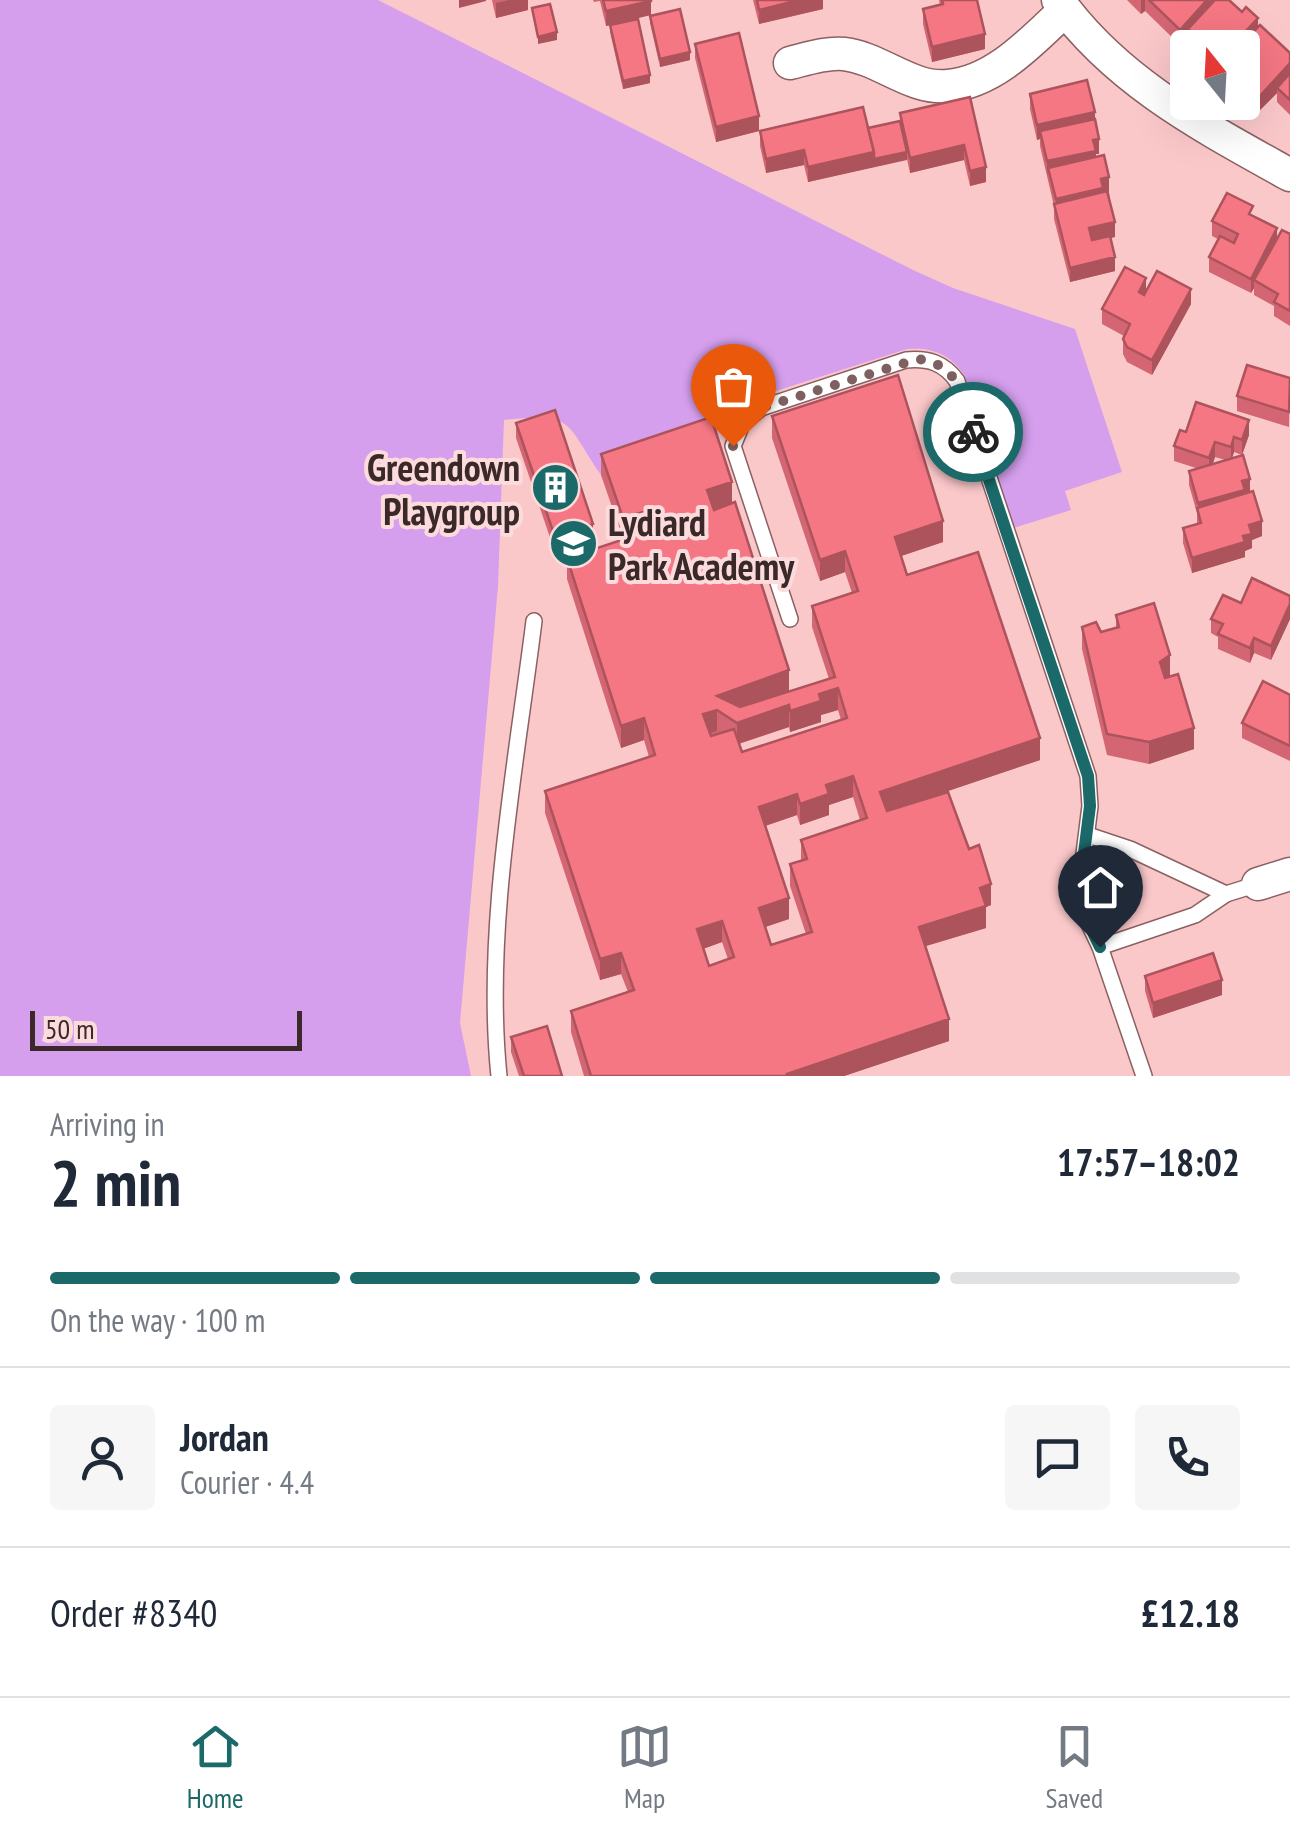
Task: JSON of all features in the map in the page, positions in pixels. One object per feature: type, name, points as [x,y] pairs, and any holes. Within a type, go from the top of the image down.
[{"type":"street","points":[[790,63],[841,54],[867,60],[921,83],[946,87],[973,80],[1004,63],[1062,5],[1130,78],[1183,115],[1290,175]]},
{"type":"street","points":[[1258,884],[1290,874]]},
{"type":"lane","points":[[790,619],[733,446],[742,424],[761,408],[906,360],[928,360],[944,366],[957,381],[1088,776],[1088,835],[1078,901],[1100,947],[1144,1076]]},
{"type":"lane","points":[[499,1076],[494,1027],[503,878],[534,621]]},
{"type":"lane","points":[[1088,835],[1226,894]]},
{"type":"lane","points":[[1100,947],[1195,915],[1226,894],[1258,884]]},
{"type":"shaded area","points":[[0,0],[378,0],[913,270],[953,288],[1075,329],[1122,472],[1065,491],[1071,510],[1014,528],[965,376],[947,357],[924,349],[907,349],[748,400],[740,405],[729,424],[709,431],[711,438],[601,475],[566,425],[544,418],[504,420],[498,586],[460,1023],[471,1076],[0,1076]]},
{"type":"building","points":[[603,0],[651,0],[651,1],[606,11]]},
{"type":"building","points":[[757,0],[799,0],[759,10]]},
{"type":"building","points":[[942,0],[977,0],[985,34],[932,47],[923,9],[943,4]]},
{"type":"building","points":[[1149,0],[1207,0],[1180,30]]},
{"type":"building","points":[[1215,0],[1229,0],[1242,12],[1246,7],[1258,18],[1247,30],[1188,29]]},
{"type":"building","points":[[550,4],[557,32],[538,37],[532,8]]},
{"type":"building","points":[[680,9],[690,52],[660,59],[650,16]]},
{"type":"building","points":[[638,19],[650,75],[623,81],[610,25]]},
{"type":"building","points":[[1260,25],[1290,53],[1290,63],[1260,96],[1260,30],[1255,30]]},
{"type":"building","points":[[739,33],[759,116],[716,127],[695,44]]},
{"type":"building","points":[[1290,73],[1290,100],[1277,88]]},
{"type":"building","points":[[1087,80],[1095,112],[1037,125],[1030,94]]},
{"type":"building","points":[[970,97],[986,167],[970,171],[964,145],[910,158],[900,113]]},
{"type":"building","points":[[863,107],[874,152],[808,167],[804,150],[766,159],[760,131]]},
{"type":"building","points":[[1095,119],[1099,139],[1093,140],[1096,151],[1047,161],[1040,131]]},
{"type":"building","points":[[900,121],[907,152],[874,159],[868,128]]},
{"type":"building","points":[[1104,155],[1109,177],[1101,179],[1103,188],[1056,199],[1048,168]]},
{"type":"building","points":[[1107,191],[1115,222],[1089,228],[1092,240],[1110,236],[1115,257],[1070,268],[1054,204]]},
{"type":"building","points":[[1227,193],[1253,206],[1249,214],[1277,228],[1251,279],[1209,257],[1220,236],[1234,243],[1238,234],[1212,221]]},
{"type":"building","points":[[1282,230],[1290,234],[1290,311],[1274,302],[1278,294],[1254,280]]},
{"type":"building","points":[[1125,267],[1146,278],[1139,292],[1144,295],[1157,271],[1191,289],[1152,360],[1127,347],[1123,339],[1130,324],[1102,309]]},
{"type":"building","points":[[1247,365],[1290,378],[1289,412],[1237,396]]},
{"type":"building","points":[[898,375],[943,521],[895,537],[907,575],[978,552],[1040,738],[880,792],[887,811],[948,792],[969,849],[979,845],[991,884],[980,888],[986,906],[919,927],[949,1019],[788,1076],[591,1076],[571,1011],[634,990],[621,953],[600,959],[545,791],[655,755],[644,718],[621,726],[567,558],[658,528],[653,509],[623,518],[601,454],[711,417],[732,482],[707,490],[714,510],[735,502],[789,670],[717,696],[740,707],[835,677],[812,606],[858,591],[845,551],[820,560],[772,416]],"holes":[[[838,688],[847,718],[742,752],[734,729],[711,736],[703,714],[717,710],[737,723],[789,705],[790,711],[821,701],[819,694]],[[853,776],[867,818],[801,840],[807,859],[790,864],[812,932],[771,945],[759,908],[789,898],[759,807],[797,794],[800,804],[829,794],[826,785]],[[722,921],[734,957],[709,966],[697,929]]]},
{"type":"building","points":[[1196,402],[1249,420],[1242,440],[1234,437],[1231,447],[1215,442],[1209,458],[1174,446],[1180,430],[1186,432]]},
{"type":"building","name":"Greendown Playgroup","points":[[555,410],[593,524],[555,537],[516,423]]},
{"type":"building","points":[[1243,455],[1250,479],[1242,481],[1245,490],[1198,503],[1189,471]]},
{"type":"building","points":[[1253,491],[1262,521],[1249,525],[1252,534],[1243,536],[1245,542],[1192,558],[1183,528],[1201,523],[1197,508]]},
{"type":"building","points":[[1252,578],[1290,596],[1271,646],[1254,638],[1250,648],[1218,634],[1223,624],[1211,619],[1223,595],[1241,603]]},
{"type":"building","points":[[1154,603],[1170,655],[1160,662],[1165,678],[1178,674],[1194,728],[1149,742],[1107,734],[1082,627],[1096,622],[1101,632],[1119,627],[1116,615]]},
{"type":"building","points":[[1263,681],[1290,695],[1290,746],[1242,723]]},
{"type":"building","points":[[1213,953],[1222,980],[1153,1003],[1145,976]]},
{"type":"building","points":[[547,1026],[562,1076],[524,1076],[511,1037]]},
{"type":"way so far","points":[[733,446],[742,424],[761,408],[918,359],[936,362],[952,374],[973,432]]},
{"type":"place","name":"Greendown Playgroup","points":[[555,488]]},
{"type":"place","name":"Lydiard Park Academy","points":[[573,543]]},
{"type":"route","points":[[973,432],[1088,776],[1088,835],[1078,901],[1100,947]]}]
